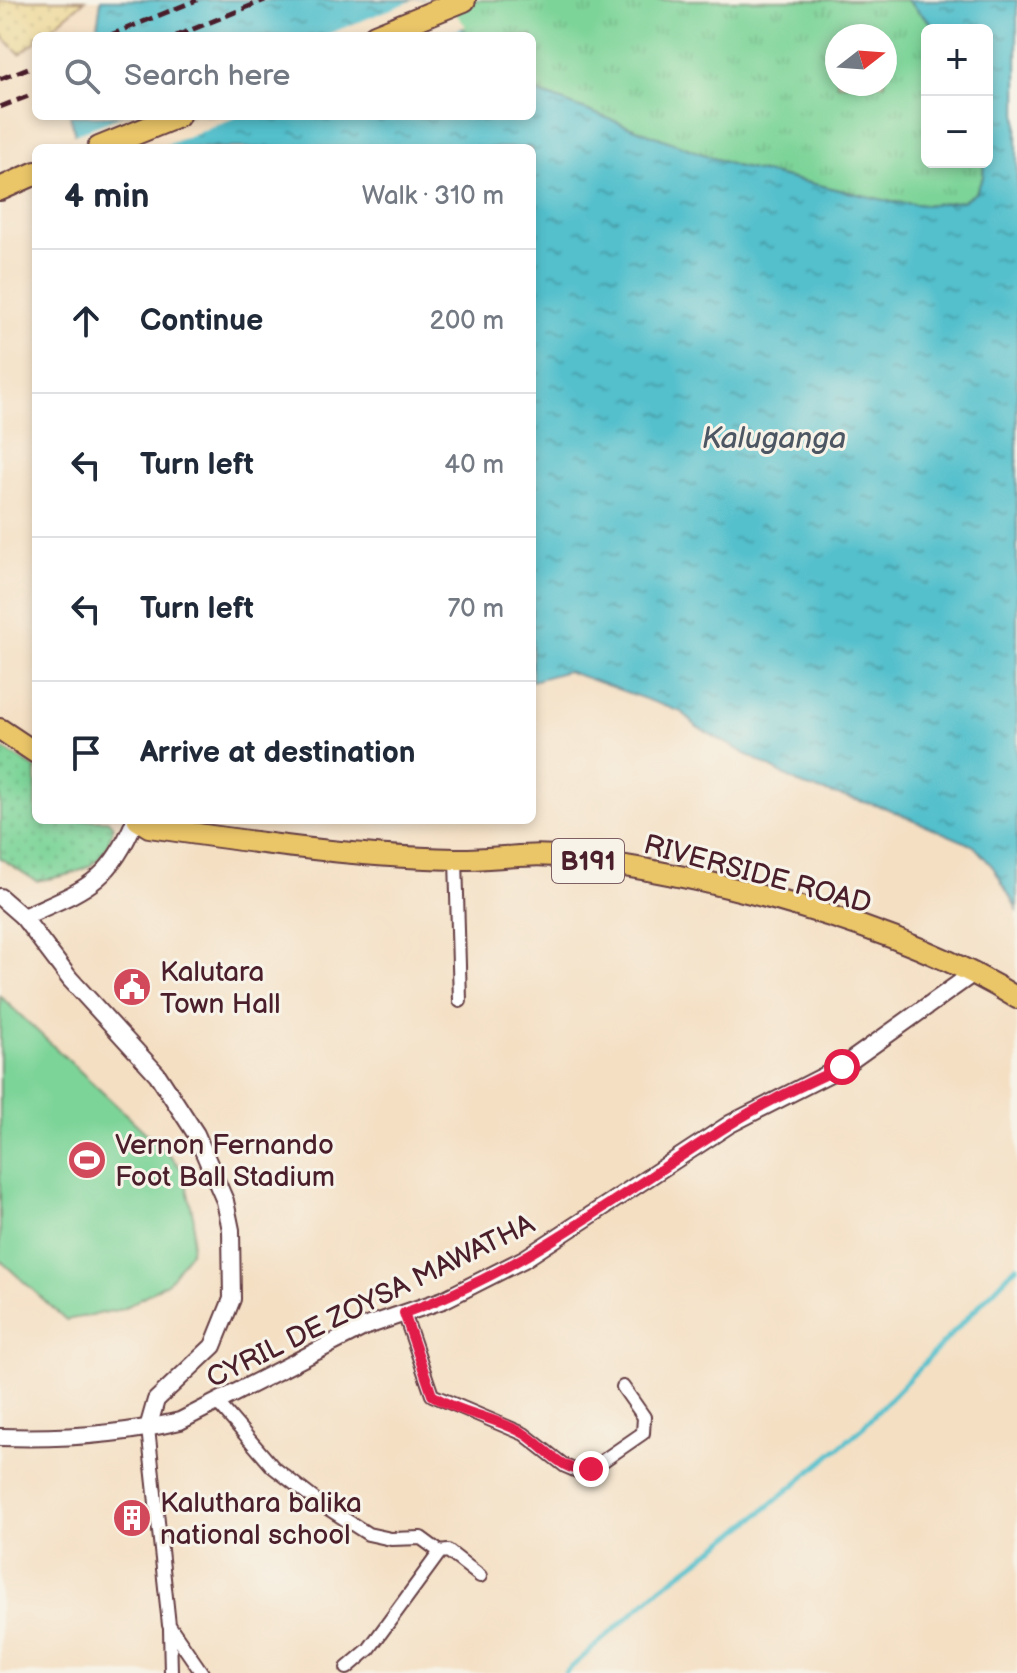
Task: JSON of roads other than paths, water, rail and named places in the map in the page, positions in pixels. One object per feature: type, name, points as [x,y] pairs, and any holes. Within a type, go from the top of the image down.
[{"type":"highway","points":[[385,32],[464,0]]},
{"type":"highway","points":[[109,144],[168,120]]},
{"type":"main road","points":[[0,729],[32,750]]},
{"type":"main road","name":"RIVERSIDE ROAD","points":[[144,824],[305,850],[456,859],[561,856],[686,878],[899,940],[975,972],[1017,998]]},
{"type":"street","points":[[23,917],[79,891],[109,870],[135,824]]},
{"type":"street","points":[[456,859],[460,1001]]},
{"type":"street","points":[[0,897],[23,917],[70,979],[157,1074],[196,1134],[225,1201],[231,1230],[232,1299],[213,1346],[156,1400],[148,1428],[162,1583],[170,1629],[171,1673]]},
{"type":"street","name":"CYRIL DE ZOYSA MAWATHA","points":[[0,1437],[50,1438],[148,1428],[180,1421],[268,1373],[364,1327],[443,1300],[524,1259],[730,1124],[842,1067],[975,972]]},
{"type":"street","points":[[404,1313],[432,1395],[524,1434],[565,1466],[579,1472],[591,1469],[643,1433],[644,1417],[623,1387]]},
{"type":"street","points":[[218,1403],[273,1467],[318,1502],[368,1534],[391,1539],[421,1538],[440,1552],[448,1551],[480,1576]]},
{"type":"street","points":[[347,1668],[369,1649],[440,1552]]},
{"type":"street","points":[[170,1629],[202,1673]]},
{"type":"water","points":[[101,0],[438,0],[466,32],[97,32]]},
{"type":"water","name":"Kaluganga","points":[[907,0],[1017,0],[1017,909],[993,867],[974,846],[886,808],[804,786],[697,727],[682,712],[567,671],[536,680],[536,144],[78,144],[71,120],[536,120],[536,91],[735,166],[892,202],[925,205],[962,201],[976,192],[984,168],[993,168],[993,24],[932,24]]},
{"type":"waterway","points":[[565,1673],[661,1588],[751,1521],[859,1431],[1017,1266]]},
{"type":"railway","points":[[118,32],[197,0]]},
{"type":"railway","points":[[186,32],[265,0]]},
{"type":"railway","points":[[0,79],[32,67]]},
{"type":"railway","points":[[0,107],[32,95]]},
{"type":"place","name":"Kalutara Town Hall","points":[[132,987]]},
{"type":"place","name":"Vernon Fernando Foot Ball Stadium","points":[[87,1160]]},
{"type":"place","name":"Kaluthara balika national school","points":[[132,1518]]}]
